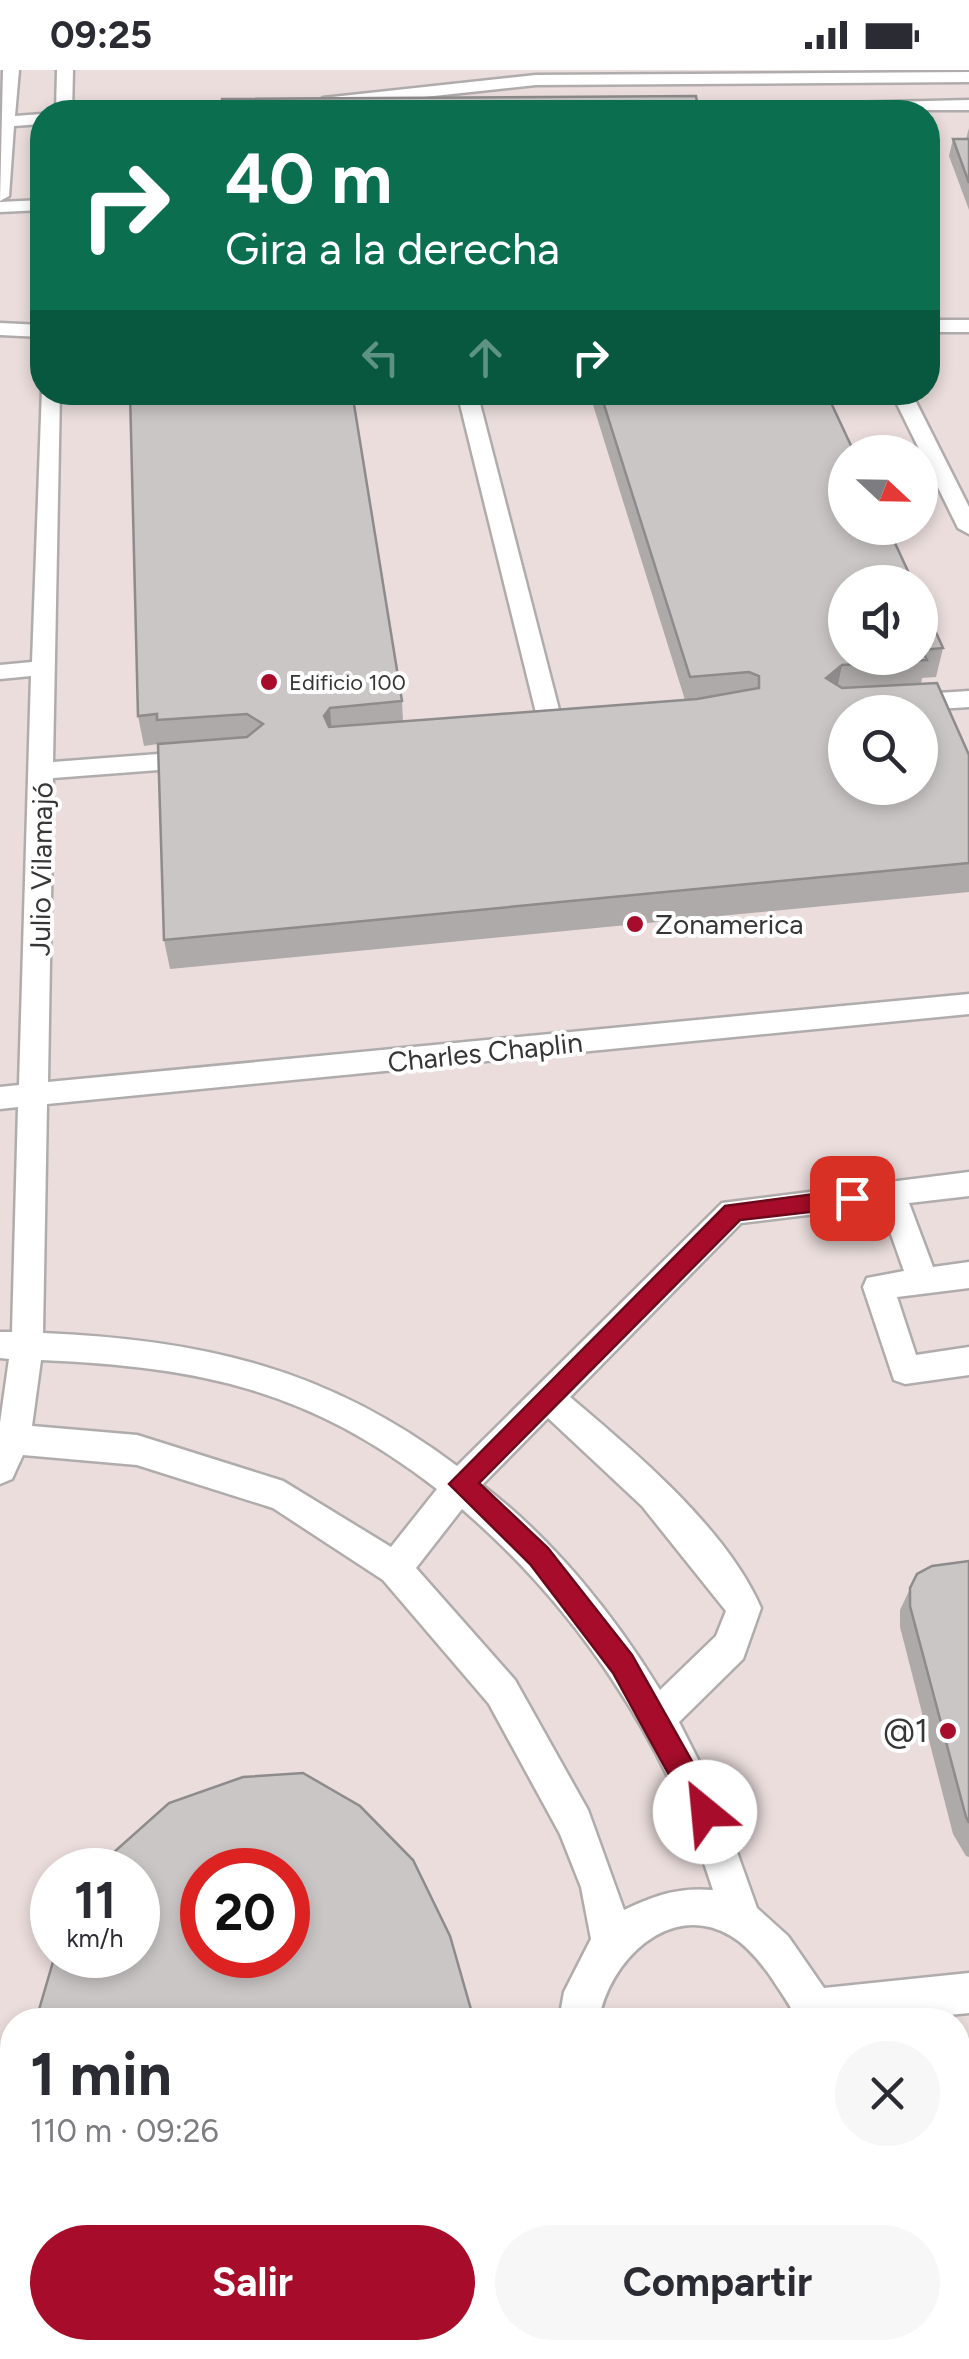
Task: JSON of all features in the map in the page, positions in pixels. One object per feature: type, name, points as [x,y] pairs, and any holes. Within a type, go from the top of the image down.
[{"type":"lane","points":[[0,196],[11,70]]},
{"type":"lane","points":[[64,100],[65,70]]},
{"type":"lane","points":[[364,100],[731,74],[969,77]]},
{"type":"lane","points":[[731,74],[750,100]]},
{"type":"lane","points":[[940,106],[969,105]]},
{"type":"lane","points":[[9,122],[30,121]]},
{"type":"lane","points":[[0,207],[30,206]]},
{"type":"lane","points":[[940,326],[969,326]]},
{"type":"lane","points":[[0,329],[30,330]]},
{"type":"lane","name":"Julio Vilamajó","points":[[5,1449],[34,1096],[50,405]]},
{"type":"lane","points":[[471,405],[552,729]]},
{"type":"lane","points":[[907,405],[969,528]]},
{"type":"lane","points":[[0,672],[45,668]]},
{"type":"lane","points":[[938,701],[969,699]]},
{"type":"lane","points":[[43,771],[232,756]]},
{"type":"lane","name":"Charles Chaplin","points":[[0,1098],[969,1004]]},
{"type":"lane","points":[[395,1569],[461,1484],[734,1212],[969,1184]]},
{"type":"lane","points":[[891,1194],[923,1281]]},
{"type":"lane","points":[[969,1275],[878,1287],[906,1370],[969,1361]]},
{"type":"lane","points":[[0,1369],[13,1345],[145,1351],[276,1380],[376,1428],[461,1484],[539,1556],[622,1664],[705,1812],[742,1920],[779,1956],[812,2008]]},
{"type":"lane","points":[[547,1398],[653,1492],[705,1548],[744,1608],[730,1647],[655,1720]]},
{"type":"lane","points":[[5,1449],[137,1450],[283,1496],[395,1569],[502,1692],[575,1823],[600,1886],[611,1941]]},
{"type":"lane","points":[[579,2008],[579,1997],[611,1941],[649,1915],[696,1908],[742,1920]]},
{"type":"lane","points":[[865,2008],[969,1993]]},
{"type":"shaded area","name":"Zonamerica","points":[[0,70],[969,70],[969,2008],[0,2008]]},
{"type":"building","points":[[696,96],[697,100],[222,100]]},
{"type":"building","points":[[953,139],[969,139],[969,183]]},
{"type":"building","name":"Edificio 100","points":[[130,405],[354,405],[402,701],[330,708],[324,716],[329,727],[697,699],[759,688],[759,676],[749,672],[690,677],[604,405],[832,405],[846,435],[828,435],[828,545],[896,545],[905,565],[828,565],[830,675],[826,678],[842,688],[937,683],[969,755],[969,863],[164,940],[158,744],[247,737],[263,724],[247,714],[157,720],[157,714],[138,716]]},
{"type":"building","name":"@1","points":[[969,1561],[969,1823],[910,1606],[910,1588],[917,1574],[932,1566]]},
{"type":"building","points":[[303,1773],[360,1806],[413,1860],[450,1936],[471,2008],[40,2008],[48,1978],[160,1978],[160,1848],[119,1848],[169,1803],[243,1777]]},
{"type":"place","name":"Edificio 100","points":[[269,682]]},
{"type":"place","name":"Zonamerica","points":[[635,924]]},
{"type":"place","name":"@1","points":[[948,1731]]},
{"type":"route","points":[[705,1812],[622,1664],[539,1556],[461,1484],[734,1212],[852,1198]]}]
